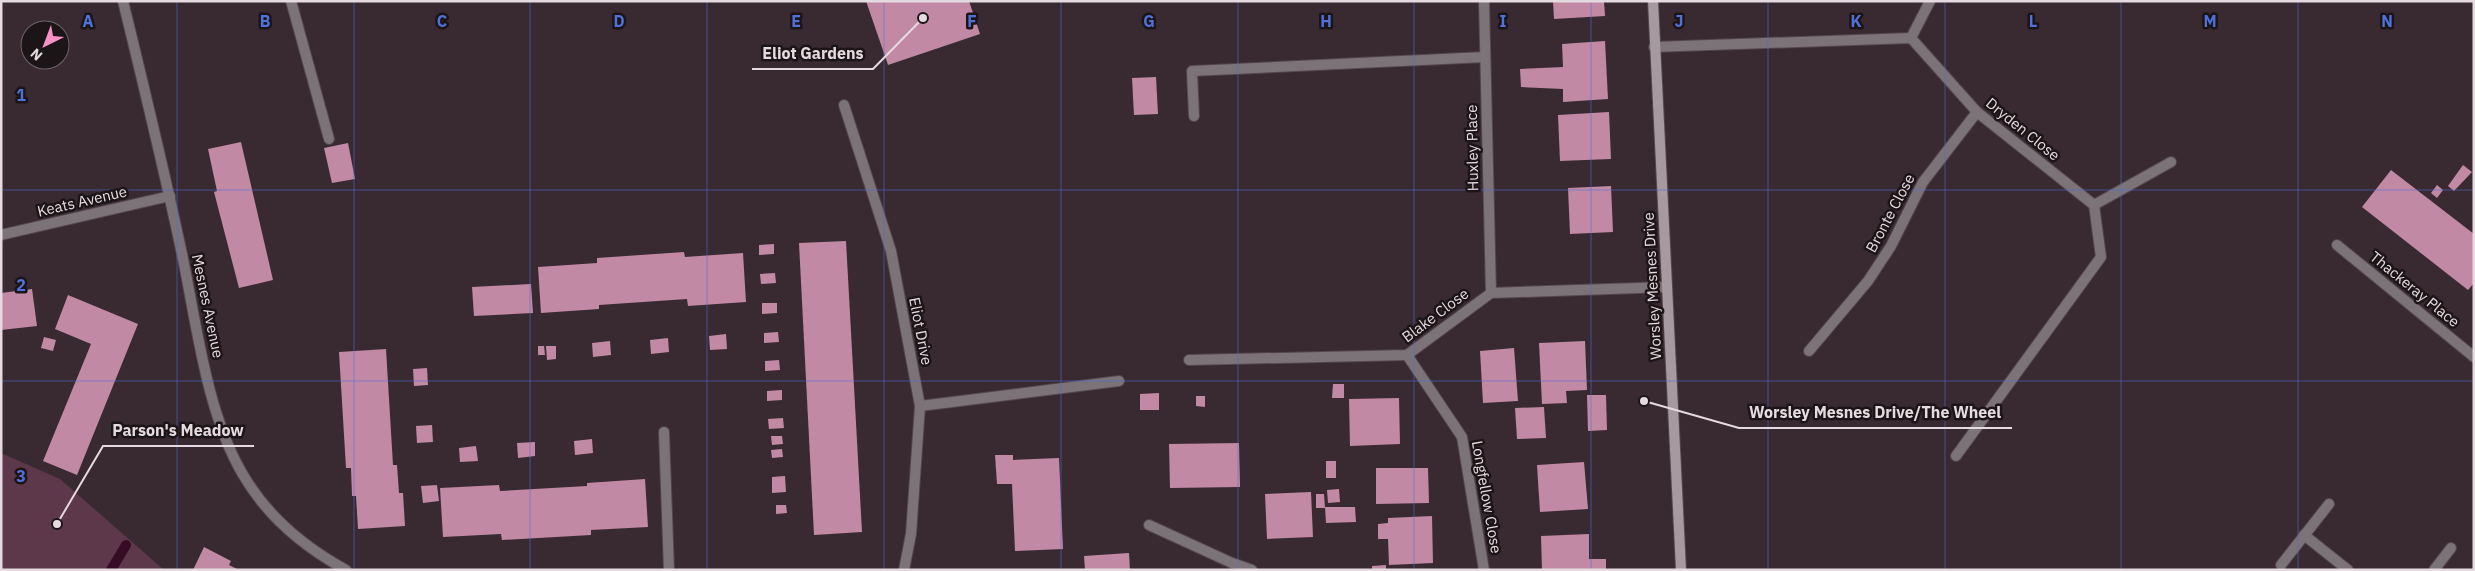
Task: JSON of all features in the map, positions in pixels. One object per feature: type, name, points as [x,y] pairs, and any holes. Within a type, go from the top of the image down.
[{"type":"street","name":"Mesnes Avenue","points":[[123,1],[170,196],[212,398],[222,432],[242,474],[263,503],[289,532],[317,554],[346,570]]},
{"type":"street","points":[[291,1],[330,139]]},
{"type":"street","name":"Huxley Place","points":[[1484,1],[1491,293]]},
{"type":"street","name":"Worsley Mesnes Drive","points":[[1653,1],[1681,570]]},
{"type":"street","points":[[1654,47],[1911,38],[1930,1]]},
{"type":"street","name":"Dryden Close","points":[[1911,38],[1977,112],[2094,205]]},
{"type":"street","points":[[1194,116],[1192,71],[1485,58]]},
{"type":"street","name":"Eliot Drive","points":[[844,105],[891,251],[920,406],[911,534],[904,570]]},
{"type":"street","name":"Bronte Close","points":[[1809,351],[1868,280],[1891,246],[1922,182],[1977,112]]},
{"type":"street","points":[[1956,456],[2101,257],[2094,205],[2171,162]]},
{"type":"street","name":"Keats Avenue","points":[[1,235],[170,196]]},
{"type":"street","name":"Thackeray Place","points":[[2338,245],[2474,357]]},
{"type":"street","name":"Blake Close","points":[[1189,360],[1407,355],[1491,293],[1667,286]]},
{"type":"street","name":"Longfellow Close","points":[[1407,355],[1462,437],[1484,570]]},
{"type":"street","points":[[920,406],[1119,381]]},
{"type":"street","points":[[664,432],[669,570]]},
{"type":"street","points":[[2281,565],[2329,504]]},
{"type":"street","points":[[1149,525],[1232,563],[1252,570]]},
{"type":"street","points":[[2304,535],[2348,570]]},
{"type":"street","points":[[2434,570],[2451,548]]},
{"type":"shaded area","points":[[1,453],[60,479],[164,570],[1,570]]},
{"type":"building","points":[[866,1],[969,1],[980,34],[888,65]]},
{"type":"building","points":[[1553,1],[1604,1],[1605,16],[1554,19]]},
{"type":"building","points":[[1605,41],[1608,99],[1563,102],[1563,89],[1521,87],[1520,69],[1563,67],[1562,44]]},
{"type":"building","points":[[1156,77],[1158,114],[1134,115],[1132,78]]},
{"type":"building","points":[[1609,112],[1611,159],[1560,161],[1558,115]]},
{"type":"building","points":[[241,142],[273,280],[239,288],[214,192],[217,191],[208,149]]},
{"type":"building","points":[[348,143],[355,179],[332,183],[324,148]]},
{"type":"building","points":[[2463,165],[2472,172],[2454,191],[2448,186]]},
{"type":"building","points":[[2391,170],[2474,234],[2474,283],[2468,290],[2362,207]]},
{"type":"building","points":[[2437,185],[2443,190],[2437,198],[2431,193]]},
{"type":"building","points":[[1611,186],[1613,232],[1570,234],[1568,188]]},
{"type":"building","points":[[846,241],[862,532],[814,535],[799,243]]},
{"type":"building","points":[[774,244],[774,254],[759,255],[759,245]]},
{"type":"building","points":[[684,252],[685,257],[743,253],[746,302],[688,306],[687,299],[599,305],[599,309],[541,313],[538,267],[597,263],[597,258]]},
{"type":"building","points":[[775,273],[776,283],[761,284],[760,274]]},
{"type":"building","points":[[531,284],[533,313],[474,316],[472,287]]},
{"type":"building","points":[[32,289],[37,326],[1,330],[1,293]]},
{"type":"building","points":[[68,295],[138,324],[77,475],[43,461],[91,344],[55,329]]},
{"type":"building","points":[[762,303],[777,303],[777,313],[762,314]]},
{"type":"building","points":[[778,332],[779,342],[764,343],[764,333]]},
{"type":"building","points":[[726,334],[727,349],[710,350],[709,336]]},
{"type":"building","points":[[44,337],[56,340],[53,351],[41,348]]},
{"type":"building","points":[[668,338],[669,352],[651,354],[650,340]]},
{"type":"building","points":[[610,341],[611,355],[593,357],[592,343]]},
{"type":"building","points":[[1585,341],[1587,390],[1566,391],[1567,403],[1542,404],[1539,343]]},
{"type":"building","points":[[538,346],[544,346],[545,355],[538,355]]},
{"type":"building","points":[[546,346],[556,346],[556,359],[547,360]]},
{"type":"building","points":[[1514,348],[1518,401],[1483,403],[1480,351]]},
{"type":"building","points":[[386,349],[393,465],[397,465],[399,493],[403,493],[405,526],[358,529],[356,496],[352,496],[351,468],[346,468],[339,352]]},
{"type":"building","points":[[779,360],[780,370],[765,371],[765,361]]},
{"type":"building","points":[[427,368],[428,385],[414,386],[413,369]]},
{"type":"building","points":[[1333,384],[1344,384],[1344,398],[1332,398]]},
{"type":"building","points":[[782,390],[782,400],[767,401],[767,391]]},
{"type":"building","points":[[1159,393],[1159,410],[1140,410],[1140,394]]},
{"type":"building","points":[[1587,395],[1606,395],[1607,430],[1588,431]]},
{"type":"building","points":[[1196,396],[1205,396],[1205,407],[1196,406]]},
{"type":"building","points":[[1399,398],[1400,444],[1350,446],[1349,399]]},
{"type":"building","points":[[1544,407],[1546,438],[1517,439],[1515,408]]},
{"type":"building","points":[[783,418],[784,428],[769,429],[768,419]]},
{"type":"building","points":[[432,425],[433,442],[417,443],[416,426]]},
{"type":"building","points":[[771,436],[782,436],[783,444],[772,445]]},
{"type":"building","points":[[592,439],[593,453],[575,455],[574,441]]},
{"type":"building","points":[[535,442],[535,456],[518,458],[517,443]]},
{"type":"building","points":[[1239,443],[1240,487],[1170,488],[1169,444]]},
{"type":"building","points":[[476,446],[478,461],[460,462],[459,448]]},
{"type":"building","points":[[782,449],[783,457],[772,458],[771,450]]},
{"type":"building","points":[[995,455],[1013,455],[1013,460],[1059,458],[1063,549],[1015,551],[1012,484],[997,484]]},
{"type":"building","points":[[1326,461],[1336,461],[1336,478],[1326,478]]},
{"type":"building","points":[[1584,462],[1588,509],[1540,512],[1537,465]]},
{"type":"building","points":[[1376,468],[1428,468],[1429,503],[1376,504]]},
{"type":"building","points":[[785,476],[786,492],[772,493],[772,477]]},
{"type":"building","points":[[645,479],[648,527],[591,530],[591,535],[502,540],[501,534],[443,537],[440,488],[499,485],[500,491],[587,486],[587,483]]},
{"type":"building","points":[[437,485],[439,501],[423,503],[421,486]]},
{"type":"building","points":[[1339,489],[1340,502],[1328,503],[1327,490]]},
{"type":"building","points":[[1311,492],[1313,537],[1267,539],[1265,494]]},
{"type":"building","points":[[1316,494],[1324,494],[1325,508],[1316,508]]},
{"type":"building","points":[[776,505],[786,505],[787,513],[776,514]]},
{"type":"building","points":[[1325,507],[1355,507],[1356,522],[1326,523]]},
{"type":"building","points":[[1432,516],[1433,563],[1389,565],[1388,539],[1378,539],[1378,524],[1388,523],[1388,518]]},
{"type":"building","points":[[1589,534],[1589,559],[1606,559],[1606,570],[1542,570],[1541,536]]},
{"type":"building","points":[[204,547],[231,561],[229,565],[239,570],[193,570]]},
{"type":"building","points":[[1129,553],[1130,570],[1085,570],[1084,556]]},
{"type":"building","points":[[1386,565],[1386,570],[1372,570],[1372,566]]},
{"type":"waterway","points":[[111,570],[126,545]]},
{"type":"place","name":"Eliot Gardens","points":[[923,18]]},
{"type":"place","name":"Worsley Mesnes Drive/The Wheel","points":[[1644,401]]},
{"type":"place","name":"Parson's Meadow","points":[[57,524]]}]
